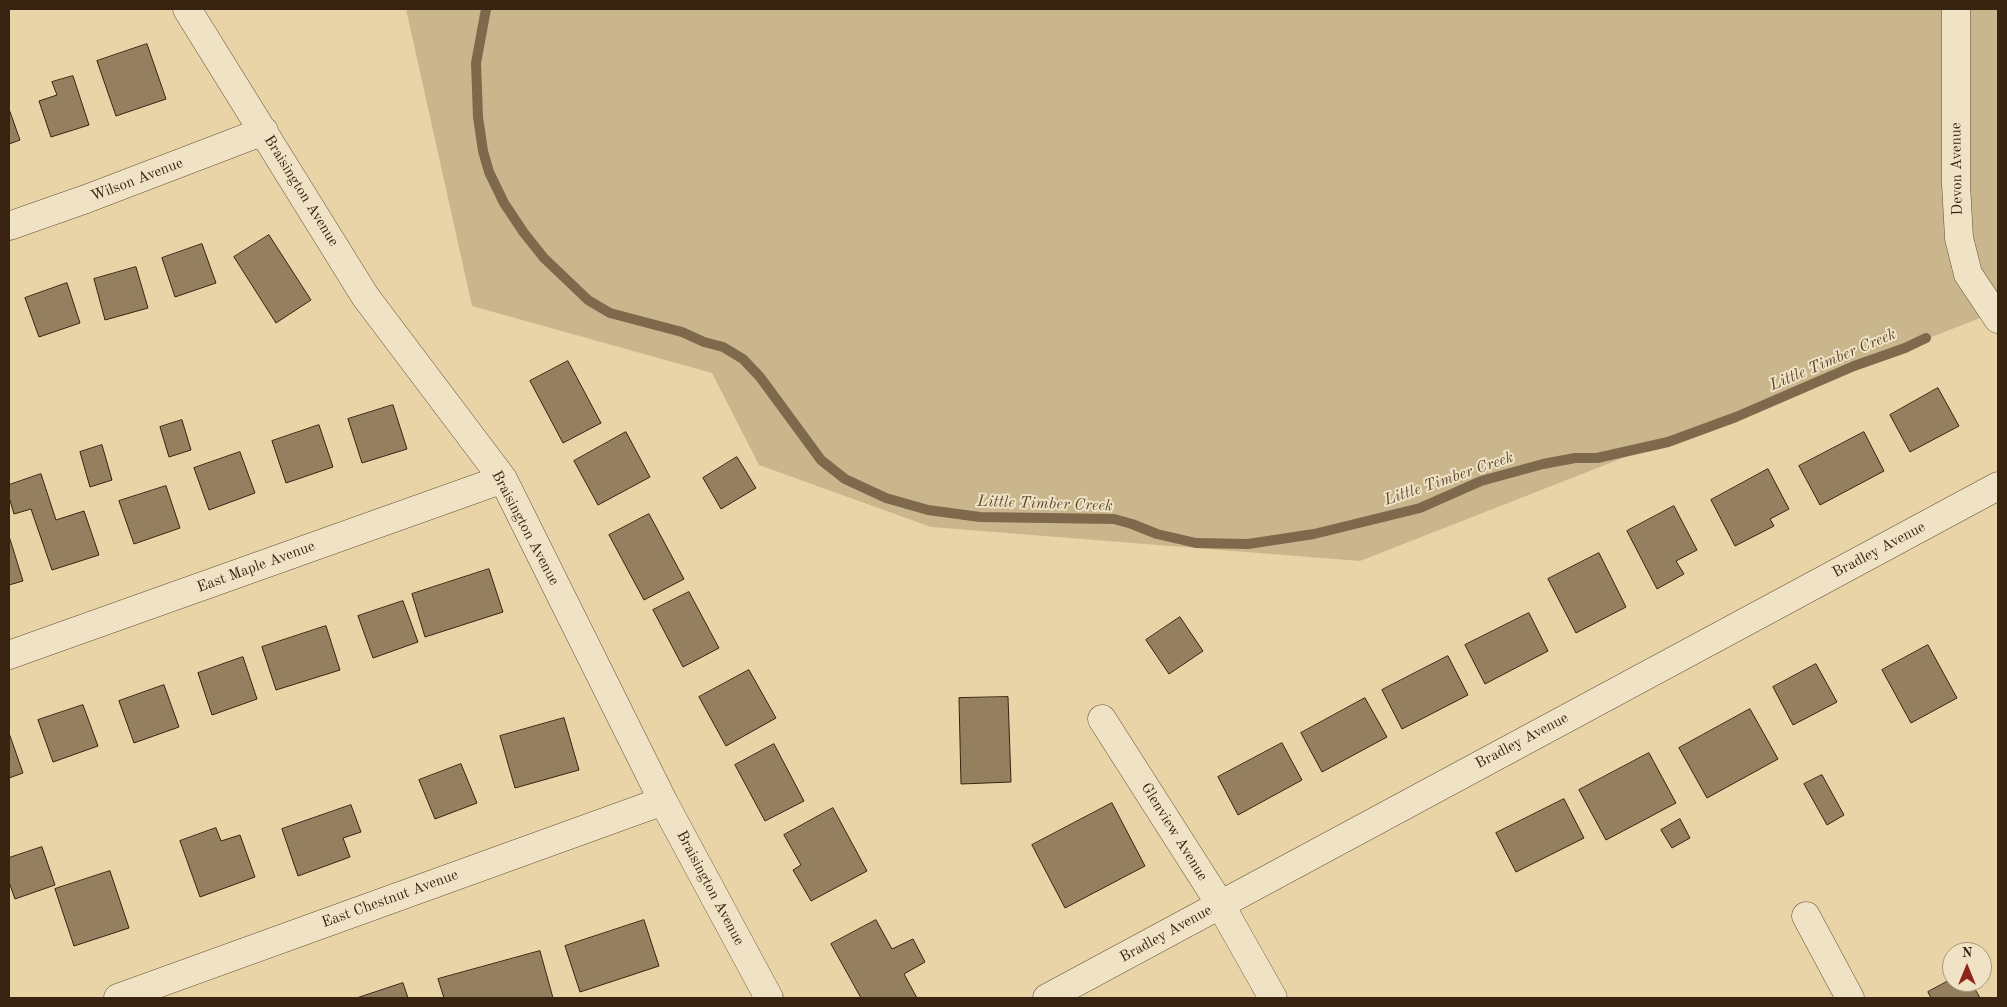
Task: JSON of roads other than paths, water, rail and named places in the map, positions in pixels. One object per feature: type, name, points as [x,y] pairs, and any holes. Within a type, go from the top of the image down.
[{"type":"street","name":"Braisington Avenue","points":[[188,9],[365,296],[503,479],[663,801],[769,998]]},
{"type":"street","name":"Devon Avenue","points":[[1956,9],[1956,184],[1959,238],[1968,274],[1998,319]]},
{"type":"street","name":"Wilson Avenue","points":[[9,226],[264,132]]},
{"type":"street","name":"East Maple Avenue","points":[[9,655],[503,479]]},
{"type":"street","name":"Bradley Avenue","points":[[1047,998],[1998,486]]},
{"type":"street","name":"Glenview Avenue","points":[[1102,719],[1220,904],[1273,998]]},
{"type":"street","name":"East Chestnut Avenue","points":[[118,998],[663,801]]},
{"type":"street","points":[[1806,916],[1850,998]]},
{"type":"waterway","name":"Little Timber Creek","points":[[486,9],[476,63],[478,117],[483,151],[489,172],[504,203],[544,258],[588,300],[610,313],[682,332],[704,342],[723,347],[743,359],[760,377],[821,460],[845,479],[886,498],[928,510],[980,517],[1114,519],[1157,534],[1196,543],[1248,544],[1314,534],[1420,508],[1481,481],[1543,464],[1575,458],[1597,458],[1668,442],[1736,417],[1854,366],[1905,348],[1926,338]]}]
